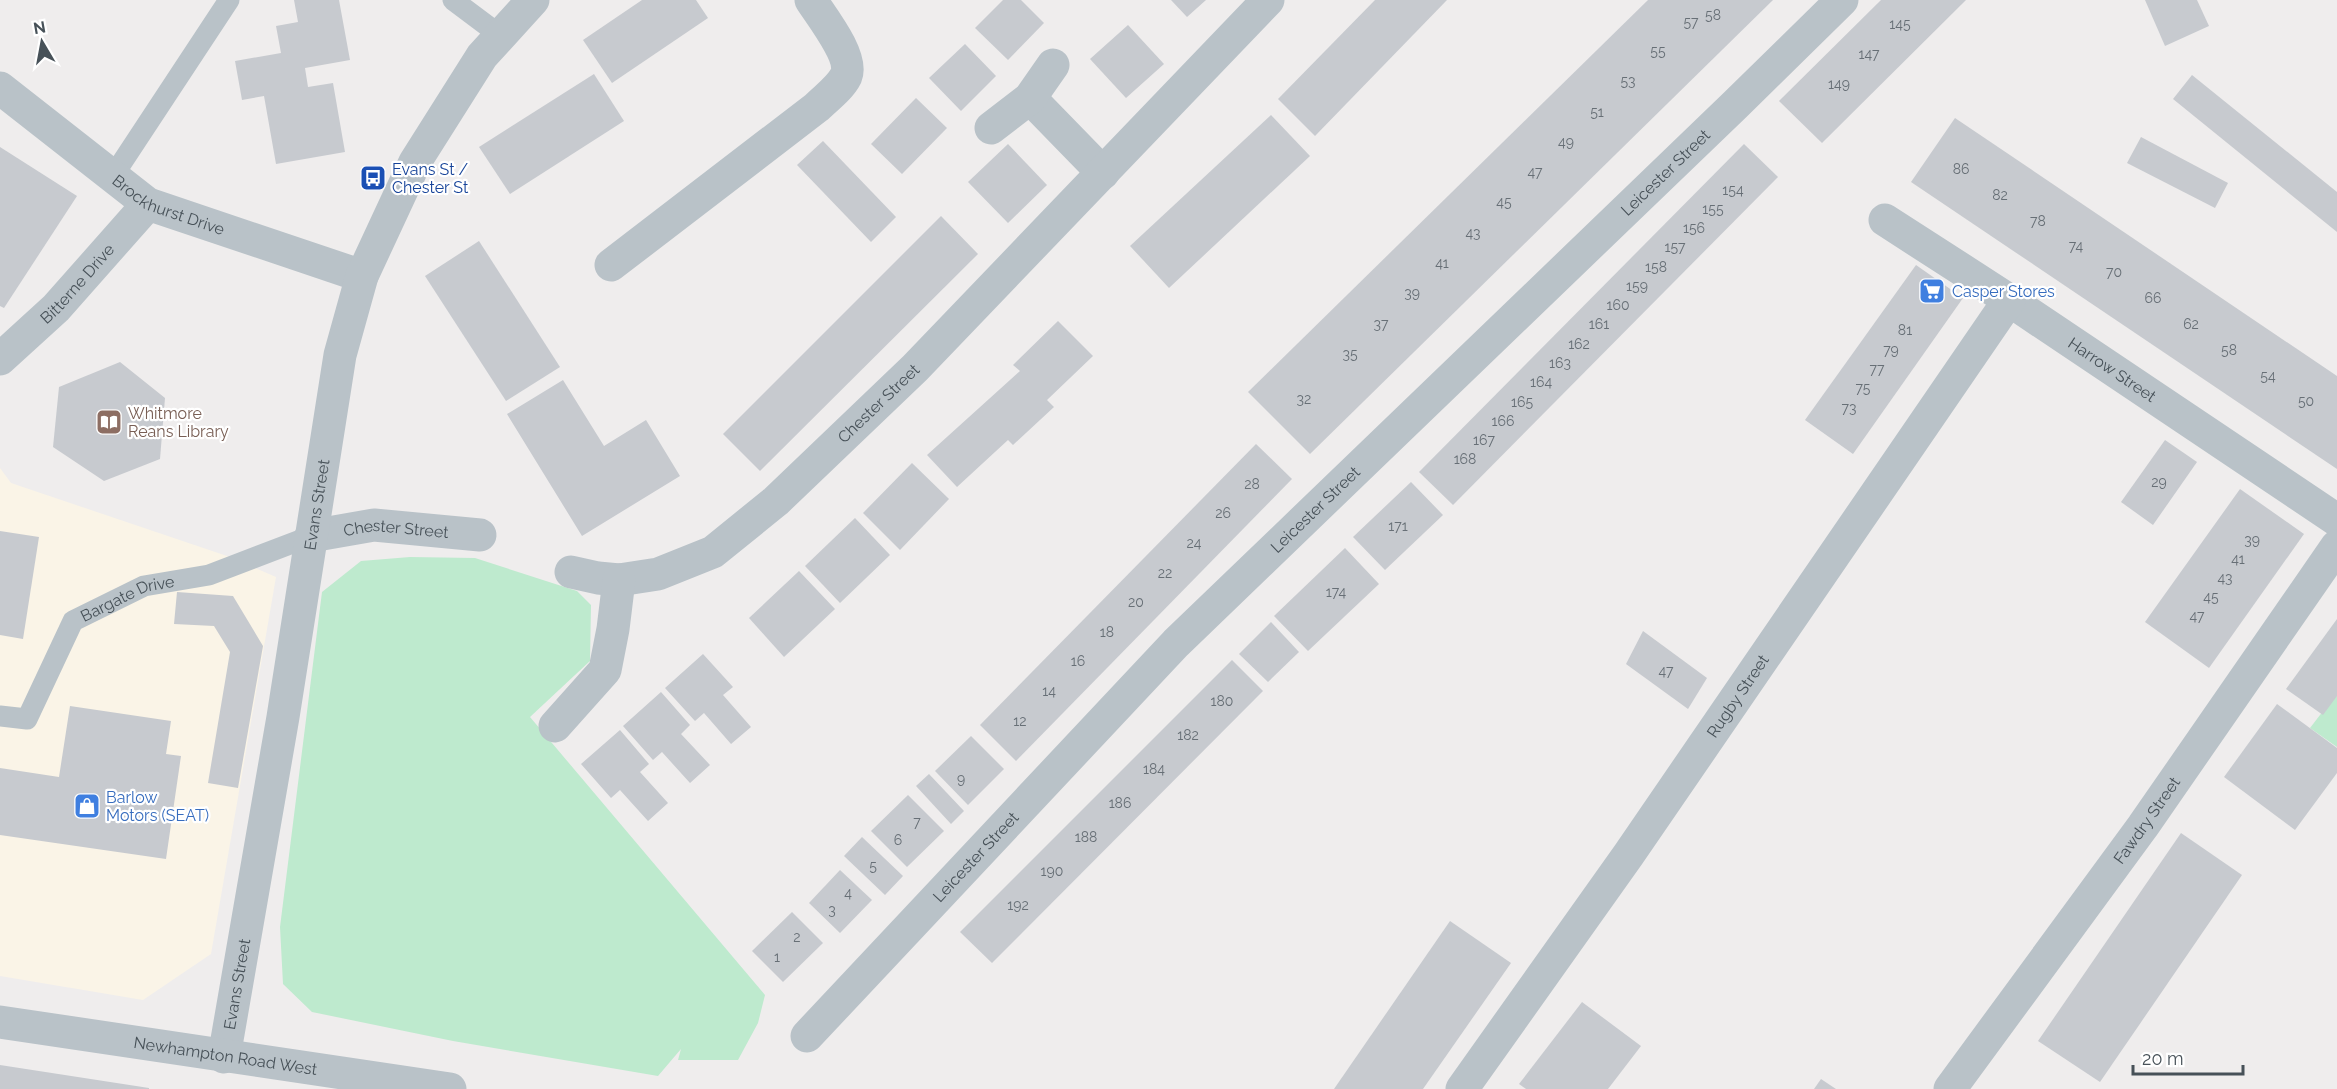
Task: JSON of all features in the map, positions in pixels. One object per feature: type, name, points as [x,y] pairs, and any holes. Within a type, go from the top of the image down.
[{"type":"street","name":"Evans Street","points":[[224,1057],[283,717],[340,355],[363,276],[416,162],[482,56],[533,0]]},
{"type":"street","points":[[611,265],[817,107],[836,89],[847,74],[846,60],[839,43],[811,0]]},
{"type":"street","name":"Chester Street","points":[[571,572],[619,580],[658,574],[713,552],[776,501],[915,368],[1268,0]]},
{"type":"street","name":"Leicester Street","points":[[807,1036],[1176,644],[1842,0]]},
{"type":"street","points":[[991,128],[1030,98],[1053,64]]},
{"type":"street","name":"Brockhurst Drive","points":[[0,88],[148,204],[363,276]]},
{"type":"street","points":[[1030,98],[1103,174]]},
{"type":"street","name":"Bitterne Drive","points":[[0,358],[56,308],[148,204]]},
{"type":"street","name":"Harrow Street","points":[[1885,220],[2009,300],[2337,520]]},
{"type":"street","name":"Rugby Street","points":[[1462,1089],[1629,854],[2009,300]]},
{"type":"street","name":"Chester Street","points":[[311,536],[374,525],[480,535]]},
{"type":"street","name":"Fawdry Street","points":[[1950,1089],[2143,826],[2337,546]]},
{"type":"street","points":[[555,726],[605,670],[614,629],[619,580]]},
{"type":"street","name":"Newhampton Road West","points":[[0,1022],[450,1089]]},
{"type":"lane","points":[[113,177],[229,0]]},
{"type":"lane","points":[[453,0],[501,36]]},
{"type":"lane","name":"Bargate Drive","points":[[0,716],[27,719],[73,621],[144,586],[209,575],[311,536]]},
{"type":"shaded area","points":[[0,468],[11,483],[230,557],[276,577],[211,954],[143,1000],[0,976]]},
{"type":"green space","points":[[410,557],[475,558],[577,591],[591,605],[590,661],[530,717],[765,995],[758,1023],[738,1060],[678,1060],[681,1049],[658,1076],[453,1041],[312,1012],[283,984],[280,927],[322,592],[361,561]]},
{"type":"green space","points":[[2337,693],[2337,747],[2310,728]]},
{"type":"building","points":[[294,0],[339,0],[350,60],[305,68],[308,87],[333,83],[345,152],[276,164],[264,96],[242,100],[235,61],[281,53],[276,26],[298,22]]},
{"type":"building","points":[[642,0],[696,0],[708,18],[612,83],[583,40]]},
{"type":"building","points":[[1003,0],[1021,0],[1044,23],[1008,60],[975,28]]},
{"type":"building","points":[[1171,0],[1206,0],[1187,17]]},
{"type":"building","points":[[1375,0],[1447,0],[1315,136],[1278,99]]},
{"type":"building","points":[[1648,0],[1773,0],[1310,454],[1248,392]]},
{"type":"building","points":[[1881,0],[1966,0],[1822,143],[1779,101]]},
{"type":"building","points":[[2145,0],[2197,0],[2209,26],[2165,46]]},
{"type":"building","points":[[1128,25],[1164,64],[1126,98],[1090,59]]},
{"type":"building","points":[[965,44],[996,76],[961,111],[929,78]]},
{"type":"building","points":[[594,74],[624,121],[510,194],[479,147]]},
{"type":"building","points":[[2192,75],[2337,192],[2337,232],[2173,99]]},
{"type":"building","points":[[916,98],[947,128],[902,174],[871,144]]},
{"type":"building","points":[[1271,115],[1310,156],[1169,288],[1130,246]]},
{"type":"building","points":[[1955,118],[2337,376],[2337,469],[1911,182]]},
{"type":"building","points":[[2141,137],[2228,183],[2215,208],[2127,163]]},
{"type":"building","points":[[823,141],[896,217],[871,242],[797,165]]},
{"type":"building","points":[[1008,144],[1047,185],[1008,223],[968,182]]},
{"type":"building","points":[[1744,144],[1778,177],[1453,505],[1419,472]]},
{"type":"building","points":[[0,147],[77,196],[4,308],[0,306]]},
{"type":"building","points":[[941,216],[978,254],[760,471],[723,434]]},
{"type":"building","points":[[479,241],[560,367],[506,401],[425,276]]},
{"type":"building","points":[[1916,265],[1963,298],[1853,454],[1805,420]]},
{"type":"building","points":[[1058,321],[1093,356],[1047,400],[1054,407],[1013,445],[1008,440],[957,487],[927,455],[1020,371],[1013,365]]},
{"type":"building","name":"Whitmore Reans Library","points":[[120,362],[165,398],[160,459],[104,481],[53,447],[59,387]]},
{"type":"building","points":[[563,380],[604,446],[646,420],[680,476],[582,536],[507,414]]},
{"type":"building","points":[[2165,440],[2197,462],[2153,525],[2121,502]]},
{"type":"building","points":[[1256,444],[1292,479],[1016,761],[980,725]]},
{"type":"building","points":[[912,463],[949,499],[900,550],[863,513]]},
{"type":"building","points":[[1411,482],[1443,515],[1385,570],[1353,537]]},
{"type":"building","points":[[2240,489],[2304,534],[2209,668],[2145,622]]},
{"type":"building","points":[[855,518],[890,555],[840,603],[805,566]]},
{"type":"building","points":[[0,531],[39,537],[23,639],[0,635]]},
{"type":"building","points":[[1345,548],[1379,584],[1308,651],[1274,616]]},
{"type":"building","points":[[799,571],[835,609],[784,657],[749,618]]},
{"type":"building","points":[[177,592],[233,596],[263,646],[238,788],[208,783],[230,652],[214,626],[174,624]]},
{"type":"building","points":[[2337,619],[2337,696],[2323,715],[2286,689]]},
{"type":"building","points":[[1271,622],[1299,652],[1268,682],[1239,654]]},
{"type":"building","points":[[1643,631],[1707,678],[1688,709],[1626,664]]},
{"type":"building","points":[[703,654],[733,687],[723,695],[751,727],[731,744],[704,713],[695,721],[665,688]]},
{"type":"building","points":[[1232,660],[1263,691],[992,963],[960,932]]},
{"type":"building","points":[[661,692],[690,725],[681,734],[710,765],[690,783],[662,752],[653,760],[623,726]]},
{"type":"building","points":[[2277,704],[2337,748],[2337,773],[2295,830],[2224,777]]},
{"type":"building","name":"Barlow Motors (SEAT)","points":[[70,706],[171,721],[166,754],[181,756],[166,859],[0,835],[0,768],[59,777]]},
{"type":"building","points":[[620,730],[649,764],[640,772],[668,803],[648,821],[620,790],[611,798],[581,764]]},
{"type":"building","points":[[971,736],[1004,769],[968,805],[935,771]]},
{"type":"building","points":[[929,774],[964,811],[951,824],[916,786]]},
{"type":"building","points":[[908,795],[944,831],[907,867],[871,831]]},
{"type":"building","points":[[2181,833],[2242,875],[2100,1082],[2038,1041]]},
{"type":"building","points":[[862,837],[903,876],[885,895],[844,856]]},
{"type":"building","points":[[840,870],[872,900],[840,933],[809,903]]},
{"type":"building","points":[[792,912],[823,943],[783,982],[752,951]]},
{"type":"building","points":[[1450,921],[1511,963],[1423,1089],[1334,1089]]},
{"type":"building","points":[[1582,1002],[1641,1046],[1608,1089],[1526,1089],[1519,1084]]},
{"type":"building","points":[[0,1065],[149,1088],[149,1089],[0,1089]]},
{"type":"building","points":[[1821,1079],[1836,1089],[1814,1089]]},
{"type":"place","name":"Evans St / Chester St","points":[[373,178]]},
{"type":"place","name":"Casper Stores","points":[[1932,291]]},
{"type":"place","name":"Whitmore Reans Library","points":[[109,422]]},
{"type":"place","name":"Barlow Motors (SEAT)","points":[[87,806]]}]
